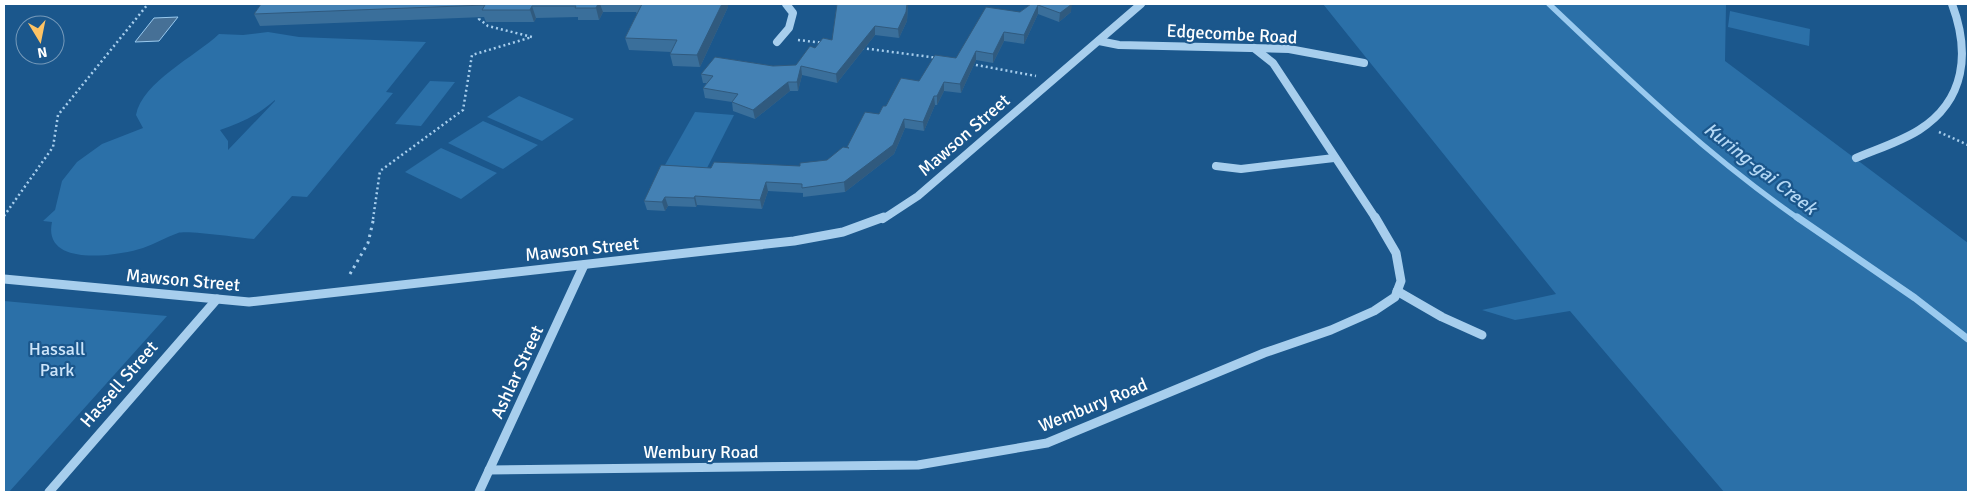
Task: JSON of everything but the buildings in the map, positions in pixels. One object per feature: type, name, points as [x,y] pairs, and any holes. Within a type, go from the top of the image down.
[{"type":"street","points":[[777,42],[789,28],[793,13],[786,4]]},
{"type":"street","points":[[1099,41],[1141,4]]},
{"type":"street","points":[[1856,158],[1895,142],[1926,126],[1948,105],[1959,82],[1964,57],[1962,31],[1952,4]]},
{"type":"street","name":"Edgecombe Road","points":[[1099,41],[1118,45],[1289,49],[1364,63]]},
{"type":"street","name":"Mawson Street","points":[[4,279],[249,302],[584,266],[794,241],[843,232],[882,219],[918,196],[1099,41]]},
{"type":"street","points":[[1254,48],[1273,63],[1334,158],[1381,226],[1396,253],[1400,281],[1397,291],[1442,317],[1482,335]]},
{"type":"street","points":[[1216,166],[1241,169],[1334,158]]},
{"type":"street","name":"Ashlar Street","points":[[479,492],[584,266]]},
{"type":"street","name":"Wembury Road","points":[[490,470],[918,465],[1047,444],[1264,354],[1331,330],[1374,311],[1395,297],[1397,291]]},
{"type":"street","name":"Hassell Street","points":[[49,492],[216,299]]},
{"type":"path","points":[[4,216],[53,147],[58,115],[77,93],[96,65],[148,4]]},
{"type":"path","points":[[350,274],[368,243],[380,171],[463,110],[472,55],[532,37],[488,26],[479,19],[484,11]]},
{"type":"path","points":[[777,42],[797,40],[825,43]]},
{"type":"path","points":[[853,46],[948,60]]},
{"type":"path","points":[[967,64],[1054,79]]},
{"type":"path","points":[[1926,126],[1968,145]]},
{"type":"green space","points":[[1323,4],[1726,4],[1725,61],[1968,243],[1968,492],[1724,492],[1570,311],[1515,320],[1482,310],[1556,294]]},
{"type":"green space","points":[[1730,11],[1810,29],[1809,46],[1728,27]]},
{"type":"green space","points":[[268,32],[299,37],[426,42],[386,92],[393,93],[307,197],[292,196],[254,239],[184,232],[143,248],[117,254],[84,255],[70,253],[58,247],[52,237],[52,222],[43,221],[55,210],[62,181],[77,162],[102,144],[143,128],[136,115],[140,103],[148,92],[171,70],[219,34],[243,35]],"holes":[[[275,101],[228,150],[228,141],[220,130],[249,118]]]},
{"type":"green space","points":[[430,81],[455,82],[421,126],[395,124]]},
{"type":"green space","points":[[519,96],[574,119],[542,141],[487,117]]},
{"type":"green space","points":[[695,112],[734,115],[707,168],[665,165]]},
{"type":"green space","points":[[483,121],[538,145],[503,169],[448,143]]},
{"type":"green space","points":[[441,148],[497,173],[461,199],[405,172]]},
{"type":"green space","name":"Hassall Park","points":[[4,301],[167,316],[9,492],[4,492]]},
{"type":"shaded area","points":[[178,17],[159,41],[135,42],[154,18]]},
{"type":"waterway","name":"Kuring-gai Creek","points":[[1549,4],[1639,89],[1701,143],[1765,195],[1799,219]]},
{"type":"waterway","name":"Kuring-gai Creek","points":[[1797,217],[1915,298],[1968,339]]}]
